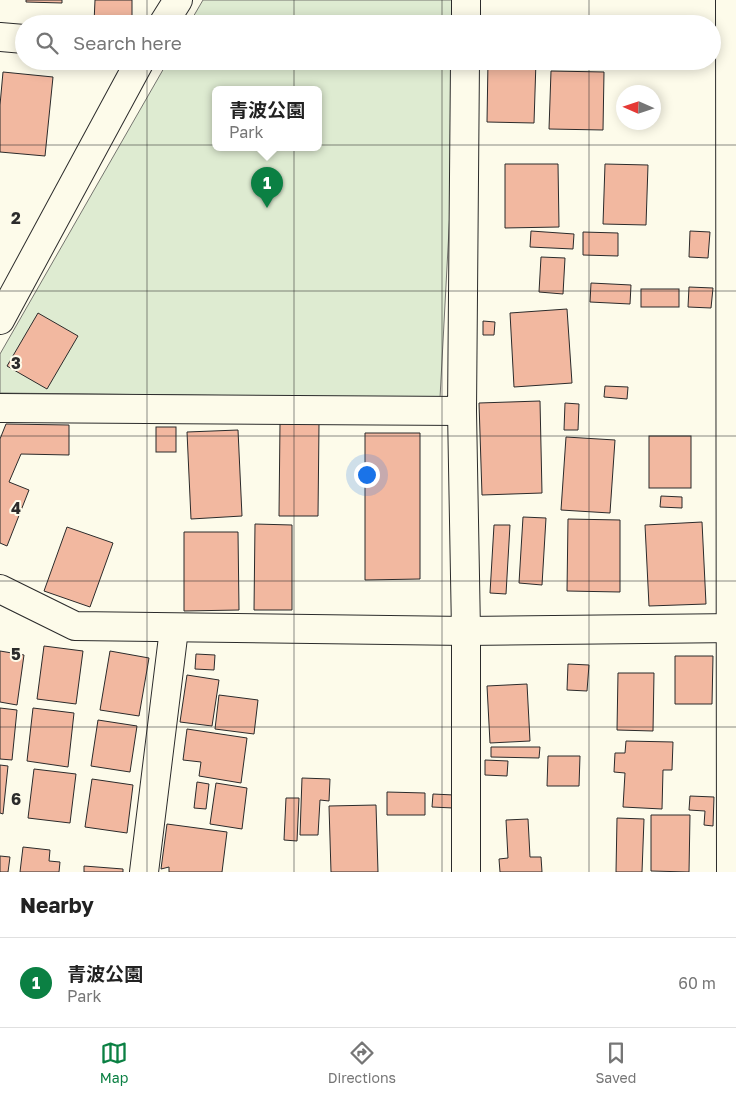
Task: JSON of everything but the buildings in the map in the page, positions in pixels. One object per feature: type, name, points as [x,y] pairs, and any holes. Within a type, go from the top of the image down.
[{"type":"street","points":[[169,15],[178,0]]},
{"type":"street","points":[[466,0],[466,15]]},
{"type":"street","points":[[730,0],[734,628],[731,872]]},
{"type":"street","points":[[0,37],[15,38]]},
{"type":"street","points":[[0,320],[135,70]]},
{"type":"street","points":[[465,70],[462,411],[466,631],[466,872]]},
{"type":"street","points":[[0,408],[462,411]]},
{"type":"street","points":[[0,589],[75,626],[174,629],[466,631],[734,628]]},
{"type":"street","points":[[144,872],[174,629]]},
{"type":"green space","points":[[203,0],[461,0],[460,15],[194,15]]},
{"type":"green space","points":[[163,70],[458,70],[440,398],[0,393],[0,354]]},
{"type":"place","name":"青波公園","points":[[267,208]]}]
